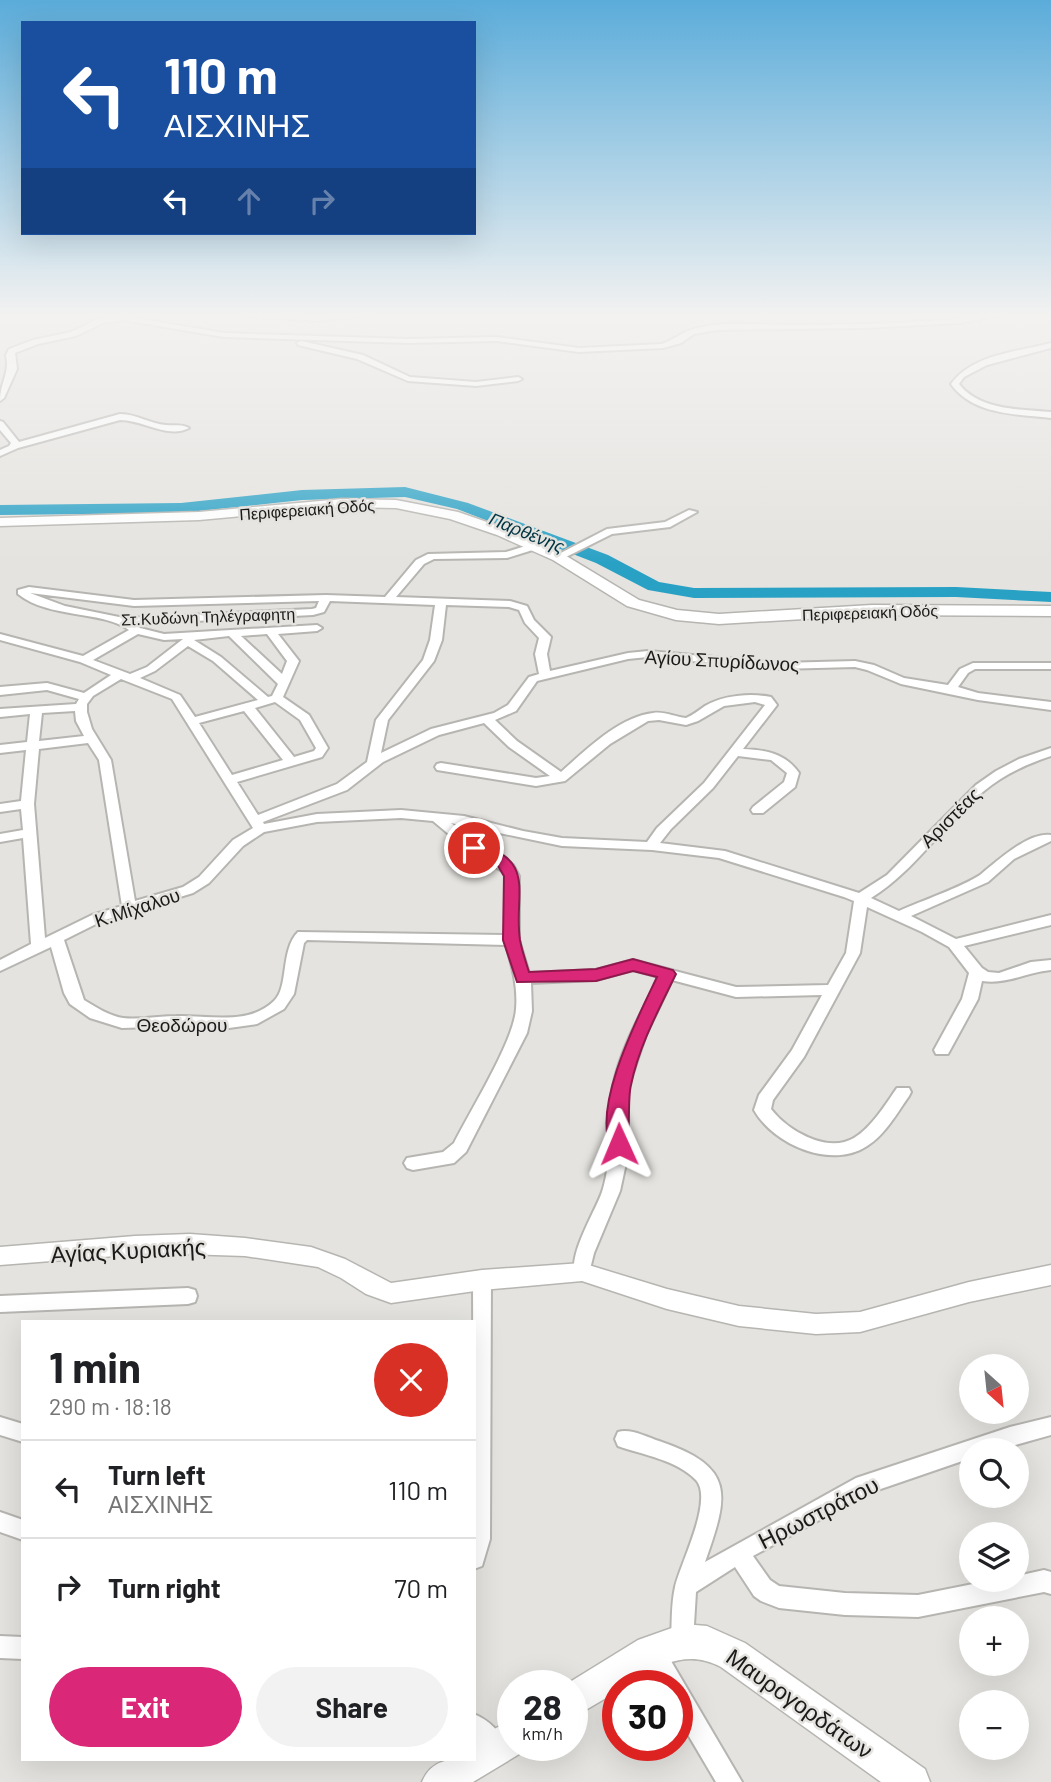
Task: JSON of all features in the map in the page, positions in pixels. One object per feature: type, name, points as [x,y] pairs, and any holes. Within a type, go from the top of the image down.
[{"type":"main road","name":"Περιφερειακή Οδός","points":[[0,522],[199,516],[342,503],[380,503],[453,515],[561,555],[633,603],[690,617],[734,618],[872,610],[1051,611]]},
{"type":"main road","name":"Μαυρογορδάτων","points":[[667,1646],[698,1641],[717,1646],[912,1782]]},
{"type":"main road","points":[[588,1692],[667,1646]]},
{"type":"main road","points":[[440,1782],[472,1761]]},
{"type":"street","points":[[968,397],[982,404],[1051,415]]},
{"type":"street","points":[[0,453],[14,446],[120,417],[158,427],[186,428]]},
{"type":"street","points":[[0,424],[14,441],[14,446]]},
{"type":"street","points":[[561,555],[610,530],[667,524],[692,512]]},
{"type":"street","points":[[389,599],[420,562],[432,556],[507,555],[535,546]]},
{"type":"street","name":"Στ.Κυδώνη Τηλέγραφητη","points":[[29,590],[134,603],[324,602],[313,612],[124,621],[63,609],[31,599],[22,592],[29,590]]},
{"type":"street","points":[[373,764],[382,720],[428,661],[436,640],[441,600]]},
{"type":"street","points":[[324,602],[441,600],[510,604],[523,608],[530,621],[545,637],[541,654],[545,675]]},
{"type":"street","points":[[124,621],[136,630],[155,636],[189,639],[232,633],[317,628]]},
{"type":"street","points":[[84,660],[136,630]]},
{"type":"street","points":[[190,722],[271,699],[284,683],[293,661],[270,630]]},
{"type":"street","points":[[232,633],[284,683]]},
{"type":"street","points":[[0,637],[84,660],[176,697],[257,825],[360,814],[435,816],[562,842],[652,846],[720,854],[861,899],[899,916],[954,944],[977,972],[1000,978],[1031,967],[1051,965]]},
{"type":"street","points":[[0,713],[36,711],[83,702],[123,677],[150,669],[189,639]]},
{"type":"street","points":[[189,639],[271,699],[305,718],[322,748],[318,754],[230,780]]},
{"type":"street","name":"Αγίου Σπυρίδωνος","points":[[257,825],[342,787],[373,764],[435,732],[488,720],[512,708],[530,681],[545,675],[648,654],[779,666],[855,664],[875,669],[896,679],[978,696],[1051,706]]},
{"type":"street","points":[[951,689],[964,671],[973,667],[1051,666]]},
{"type":"street","points":[[0,691],[47,686],[83,702]]},
{"type":"street","points":[[441,767],[536,782],[561,778],[586,755],[646,718],[659,716],[690,721],[712,706],[767,700],[771,705],[758,717],[737,752],[688,808],[656,836],[652,846]]},
{"type":"street","points":[[83,702],[82,726],[105,761],[129,906]]},
{"type":"street","points":[[247,706],[291,762]]},
{"type":"street","points":[[36,711],[27,804],[39,947]]},
{"type":"street","points":[[488,720],[513,744],[561,778]]},
{"type":"street","points":[[0,749],[93,739]]},
{"type":"street","points":[[737,752],[772,755],[782,759],[793,773],[790,784],[758,810]]},
{"type":"street","name":"Αριστέας","points":[[861,899],[891,879],[930,835],[990,778],[1007,767],[1051,752]]},
{"type":"street","points":[[0,808],[27,804]]},
{"type":"street","points":[[413,1163],[448,1158],[460,1147],[519,1033],[524,1011],[523,978],[512,940],[512,876],[508,868],[474,848],[435,816]]},
{"type":"street","name":"Κ.Μίχαλου","points":[[0,966],[97,918],[196,885],[257,825]]},
{"type":"street","points":[[0,838],[29,833]]},
{"type":"street","points":[[899,916],[983,879],[1009,856],[1046,838]]},
{"type":"street","points":[[861,899],[853,954],[798,1053],[761,1107],[765,1115],[792,1136],[811,1145],[848,1148],[862,1142],[903,1092]]},
{"type":"street","points":[[954,944],[1051,920]]},
{"type":"street","name":"Θεοδώρου","points":[[56,939],[72,993],[78,1004],[95,1014],[122,1023],[186,1021],[222,1024],[252,1020],[279,1005],[286,994],[297,941],[303,935],[512,940]]},
{"type":"street","points":[[523,978],[596,975],[633,965],[736,992],[833,989]]},
{"type":"street","points":[[942,1050],[970,999],[977,972]]},
{"type":"street","points":[[667,974],[637,1037],[621,1085],[617,1122],[619,1154],[611,1191],[585,1253],[582,1272],[667,1299],[739,1316],[800,1325],[860,1322],[969,1292],[1051,1276]]},
{"type":"street","name":"Αγίας Κυριακής","points":[[0,1256],[53,1255],[154,1244],[230,1246],[309,1256],[346,1269],[377,1290],[391,1293],[482,1280],[582,1272]]},
{"type":"street","points":[[476,1551],[479,1539],[482,1280]]},
{"type":"street","points":[[0,1304],[188,1296]]},
{"type":"street","points":[[0,1426],[21,1432]]},
{"type":"street","name":"Ηρωστράτου","points":[[687,1586],[738,1553],[863,1485],[1010,1436],[1051,1426]]},
{"type":"street","points":[[625,1440],[684,1461],[706,1475],[710,1484],[712,1503],[667,1646],[671,1670]]},
{"type":"street","points":[[0,1522],[21,1529]]},
{"type":"street","points":[[738,1553],[762,1588],[769,1593],[779,1597],[845,1604],[918,1606],[1044,1581],[1051,1583]]},
{"type":"street","points":[[0,1647],[21,1648]]},
{"type":"street","points":[[693,1721],[727,1781]]},
{"type":"waterway","name":"Παρθένης","points":[[0,510],[181,508],[302,495],[405,492],[462,506],[602,559],[654,586],[694,593],[956,592],[1051,597]]},
{"type":"route","points":[[474,848],[503,863],[512,876],[512,940],[523,978],[571,978],[596,975],[633,965],[667,974],[637,1037],[621,1085],[617,1122],[619,1144]]}]
